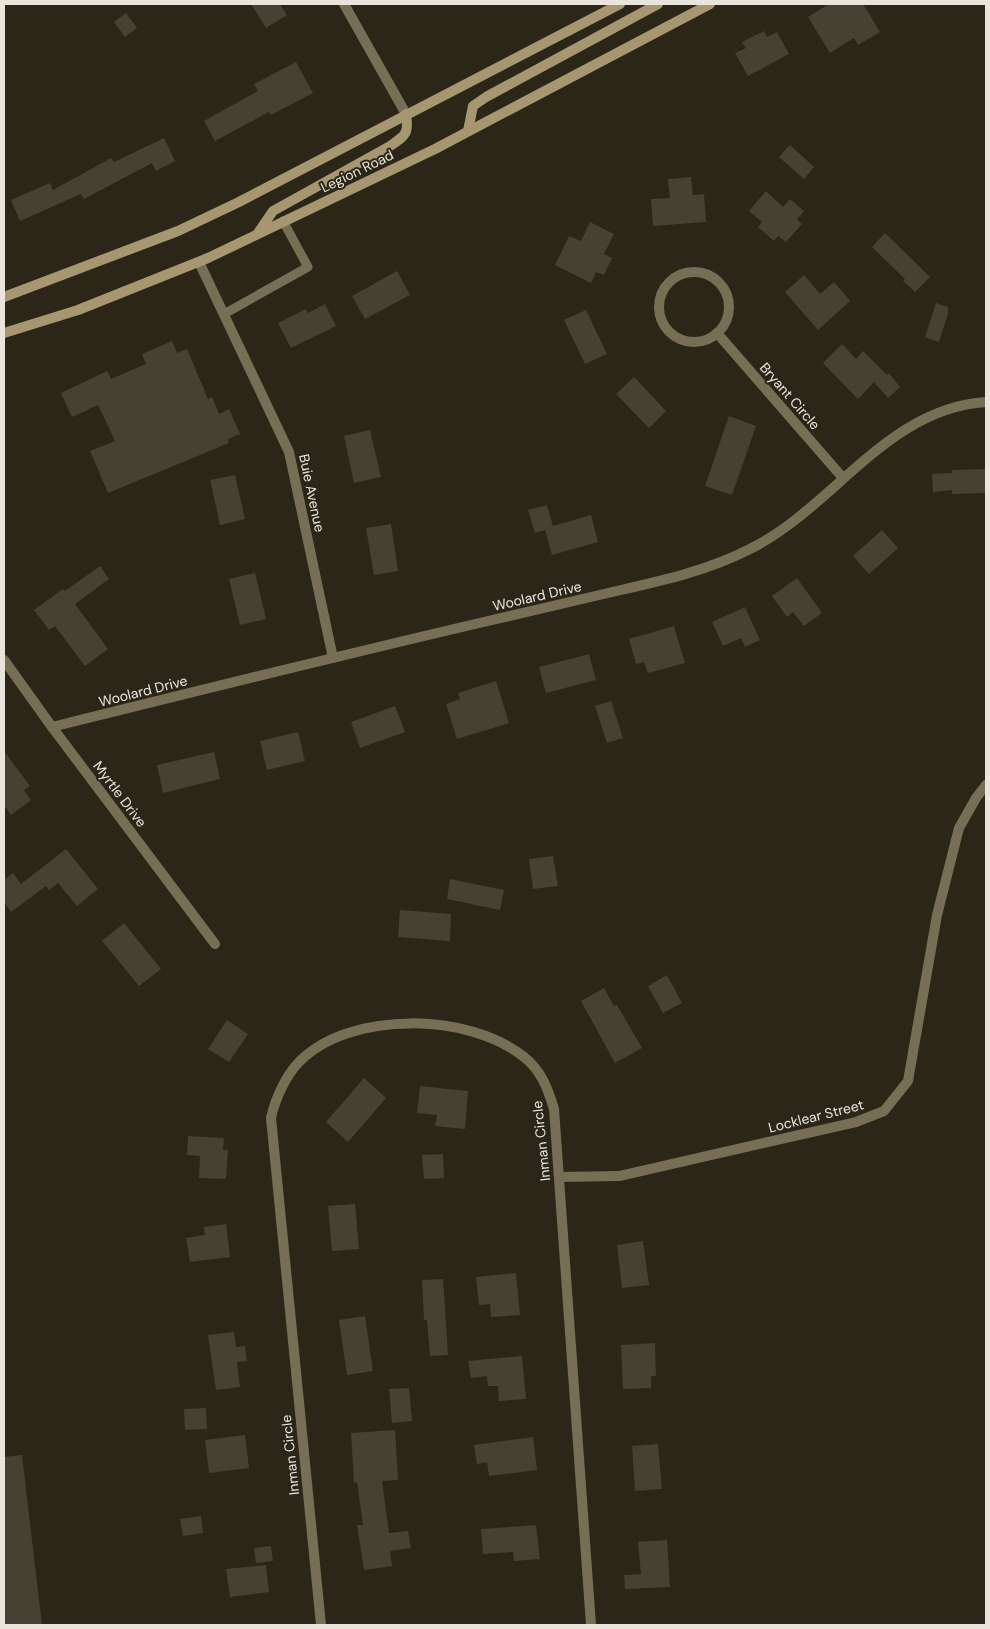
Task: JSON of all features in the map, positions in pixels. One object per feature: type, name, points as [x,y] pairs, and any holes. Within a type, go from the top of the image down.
[{"type":"main road","name":"Legion Road","points":[[4,296],[178,231],[239,202],[620,4]]},
{"type":"main road","points":[[468,131],[473,106],[658,4]]},
{"type":"main road","name":"Legion Road","points":[[4,332],[78,310],[198,262],[468,131],[710,4]]},
{"type":"main road","points":[[257,234],[274,211],[390,146],[404,136],[408,128],[406,114]]},
{"type":"street","points":[[344,4],[406,114]]},
{"type":"street","name":"Buie Avenue","points":[[198,262],[290,452],[333,658]]},
{"type":"street","points":[[692,272],[704,273],[714,278],[722,286],[728,296],[730,307],[728,318],[717,333],[704,340],[692,342],[681,339],[671,333],[662,318],[660,300],[664,289],[671,280],[681,274],[692,272]]},
{"type":"street","name":"Bryant Circle","points":[[717,333],[843,478]]},
{"type":"street","name":"Woolard Drive","points":[[52,727],[696,572],[751,549],[773,536],[796,520],[843,478],[896,435],[922,420],[954,408],[986,402]]},
{"type":"street","name":"Myrtle Drive","points":[[4,660],[215,944]]},
{"type":"street","name":"Locklear Street","points":[[559,1177],[619,1176],[856,1122],[884,1111],[908,1081],[937,915],[959,828],[976,798],[986,785]]},
{"type":"street","name":"Inman Circle","points":[[321,1625],[271,1118],[274,1101],[299,1062],[318,1046],[346,1033],[395,1024],[421,1024],[455,1028],[488,1037],[508,1045],[537,1070],[548,1088],[554,1108],[591,1625]]},
{"type":"lane","points":[[224,314],[308,267],[283,222]]},
{"type":"building","points":[[251,4],[280,4],[287,15],[266,28]]},
{"type":"building","points":[[829,4],[863,4],[880,32],[858,45],[854,38],[830,53],[808,17]]},
{"type":"building","points":[[126,13],[137,28],[125,37],[114,22]]},
{"type":"building","points":[[764,31],[767,37],[777,32],[789,54],[748,76],[735,53],[746,48],[742,42]]},
{"type":"building","points":[[296,62],[313,93],[271,115],[269,112],[215,141],[204,121],[258,91],[254,84]]},
{"type":"building","points":[[164,138],[175,161],[156,171],[152,163],[84,199],[81,194],[20,221],[11,200],[50,183],[53,190],[111,158],[114,162]]},
{"type":"building","points":[[790,145],[814,167],[804,179],[779,157]]},
{"type":"building","points":[[691,177],[693,195],[704,194],[706,222],[653,226],[651,199],[670,198],[668,179]]},
{"type":"building","points":[[766,191],[783,207],[790,199],[804,211],[797,219],[802,224],[786,242],[778,236],[774,241],[758,227],[762,222],[749,211]]},
{"type":"building","points":[[590,222],[614,234],[604,254],[612,258],[604,275],[596,272],[591,283],[555,265],[569,236],[581,241]]},
{"type":"building","points":[[885,233],[930,277],[915,292],[903,281],[905,279],[872,247]]},
{"type":"building","points":[[397,271],[410,295],[365,319],[352,296]]},
{"type":"building","points":[[804,275],[820,294],[834,282],[850,301],[818,330],[785,292]]},
{"type":"building","points":[[936,303],[948,307],[948,314],[939,342],[925,337]]},
{"type":"building","points":[[325,304],[336,326],[291,348],[278,323],[306,309],[308,313]]},
{"type":"building","points":[[586,310],[607,354],[585,364],[564,320]]},
{"type":"building","points":[[172,341],[177,353],[187,349],[208,399],[212,397],[219,414],[229,409],[240,434],[228,439],[229,443],[108,493],[90,451],[115,441],[98,405],[72,417],[61,393],[107,371],[111,379],[146,364],[142,354]]},
{"type":"building","points":[[842,344],[856,359],[863,351],[887,375],[889,373],[900,387],[888,398],[874,382],[858,399],[823,363]]},
{"type":"building","points":[[634,377],[666,411],[649,428],[616,394]]},
{"type":"building","points":[[729,416],[756,426],[732,495],[705,486]]},
{"type":"building","points":[[370,430],[381,477],[354,483],[344,436]]},
{"type":"building","points":[[986,469],[986,493],[952,494],[952,490],[933,492],[932,474],[952,473],[952,470]]},
{"type":"building","points":[[235,475],[245,519],[220,525],[210,480]]},
{"type":"building","points":[[547,505],[553,526],[591,515],[598,542],[552,555],[545,530],[535,533],[528,510]]},
{"type":"building","points":[[391,524],[398,571],[374,575],[366,528]]},
{"type":"building","points":[[882,530],[898,548],[869,574],[853,556]]},
{"type":"building","points":[[100,566],[109,579],[75,604],[108,649],[85,666],[55,626],[49,630],[34,610]]},
{"type":"building","points":[[255,573],[266,619],[240,625],[229,579]]},
{"type":"building","points":[[797,578],[822,613],[804,626],[793,612],[787,617],[772,596]]},
{"type":"building","points":[[745,607],[760,640],[745,647],[741,638],[723,646],[712,622]]},
{"type":"building","points":[[674,626],[685,663],[648,673],[644,662],[636,664],[629,639]]},
{"type":"building","points":[[589,654],[596,680],[546,693],[539,667]]},
{"type":"building","points":[[496,681],[509,723],[457,739],[446,704],[460,699],[458,693]]},
{"type":"building","points":[[611,701],[623,738],[607,743],[595,706]]},
{"type":"building","points":[[395,706],[405,732],[360,748],[351,722]]},
{"type":"building","points":[[298,732],[305,761],[267,770],[260,741]]},
{"type":"building","points":[[4,751],[30,786],[24,790],[31,800],[11,815],[4,805]]},
{"type":"building","points":[[214,752],[220,779],[163,793],[157,765]]},
{"type":"building","points":[[66,849],[98,889],[77,906],[58,883],[49,890],[46,886],[11,912],[4,902],[4,880],[13,873],[21,884]]},
{"type":"building","points":[[553,856],[558,886],[533,889],[529,859]]},
{"type":"building","points":[[450,879],[504,890],[500,910],[447,899]]},
{"type":"building","points":[[400,910],[451,914],[450,941],[398,937]]},
{"type":"building","points":[[124,923],[161,969],[139,986],[102,941]]},
{"type":"building","points":[[667,975],[682,1003],[663,1013],[648,986]]},
{"type":"building","points":[[604,988],[614,1006],[617,1005],[642,1048],[615,1063],[581,1001]]},
{"type":"building","points":[[227,1020],[248,1034],[229,1062],[208,1049]]},
{"type":"building","points":[[364,1078],[386,1098],[348,1142],[326,1122]]},
{"type":"building","points":[[420,1086],[468,1091],[465,1129],[435,1126],[437,1115],[417,1113]]},
{"type":"building","points":[[188,1136],[224,1138],[223,1150],[228,1150],[226,1179],[199,1178],[200,1156],[187,1155]]},
{"type":"building","points":[[443,1154],[444,1178],[424,1179],[422,1155]]},
{"type":"building","points":[[355,1204],[359,1249],[332,1251],[328,1206]]},
{"type":"building","points":[[226,1224],[230,1257],[190,1262],[186,1238],[205,1235],[204,1227]]},
{"type":"building","points":[[643,1241],[649,1285],[622,1288],[617,1245]]},
{"type":"building","points":[[516,1273],[520,1315],[491,1317],[490,1304],[479,1305],[476,1277]]},
{"type":"building","points":[[443,1279],[448,1355],[430,1356],[427,1320],[424,1320],[422,1280]]},
{"type":"building","points":[[365,1316],[373,1371],[347,1375],[339,1320]]},
{"type":"building","points":[[234,1332],[236,1347],[245,1346],[247,1361],[237,1362],[240,1387],[216,1390],[208,1335]]},
{"type":"building","points":[[655,1343],[656,1376],[651,1376],[651,1388],[623,1389],[621,1345]]},
{"type":"building","points":[[522,1356],[526,1399],[499,1401],[498,1386],[488,1386],[487,1376],[471,1378],[468,1361]]},
{"type":"building","points":[[409,1388],[412,1421],[392,1423],[389,1389]]},
{"type":"building","points":[[206,1408],[207,1429],[185,1430],[184,1409]]},
{"type":"building","points":[[395,1430],[398,1480],[382,1481],[389,1533],[408,1531],[411,1548],[390,1551],[392,1566],[364,1570],[357,1525],[363,1525],[357,1482],[354,1483],[351,1433]]},
{"type":"building","points":[[245,1435],[249,1468],[209,1473],[205,1440]]},
{"type":"building","points":[[533,1437],[537,1470],[489,1476],[487,1462],[477,1464],[474,1445]]},
{"type":"building","points":[[658,1444],[662,1489],[635,1491],[632,1446]]},
{"type":"building","points":[[22,1455],[42,1625],[4,1625],[4,1457]]},
{"type":"building","points":[[201,1516],[203,1533],[183,1536],[180,1519]]},
{"type":"building","points":[[536,1525],[540,1559],[514,1561],[513,1552],[483,1554],[481,1529]]},
{"type":"building","points":[[667,1540],[670,1587],[625,1589],[624,1575],[641,1574],[638,1542]]},
{"type":"building","points":[[271,1546],[273,1561],[256,1563],[254,1548]]},
{"type":"building","points":[[266,1565],[269,1592],[230,1597],[226,1569]]}]
